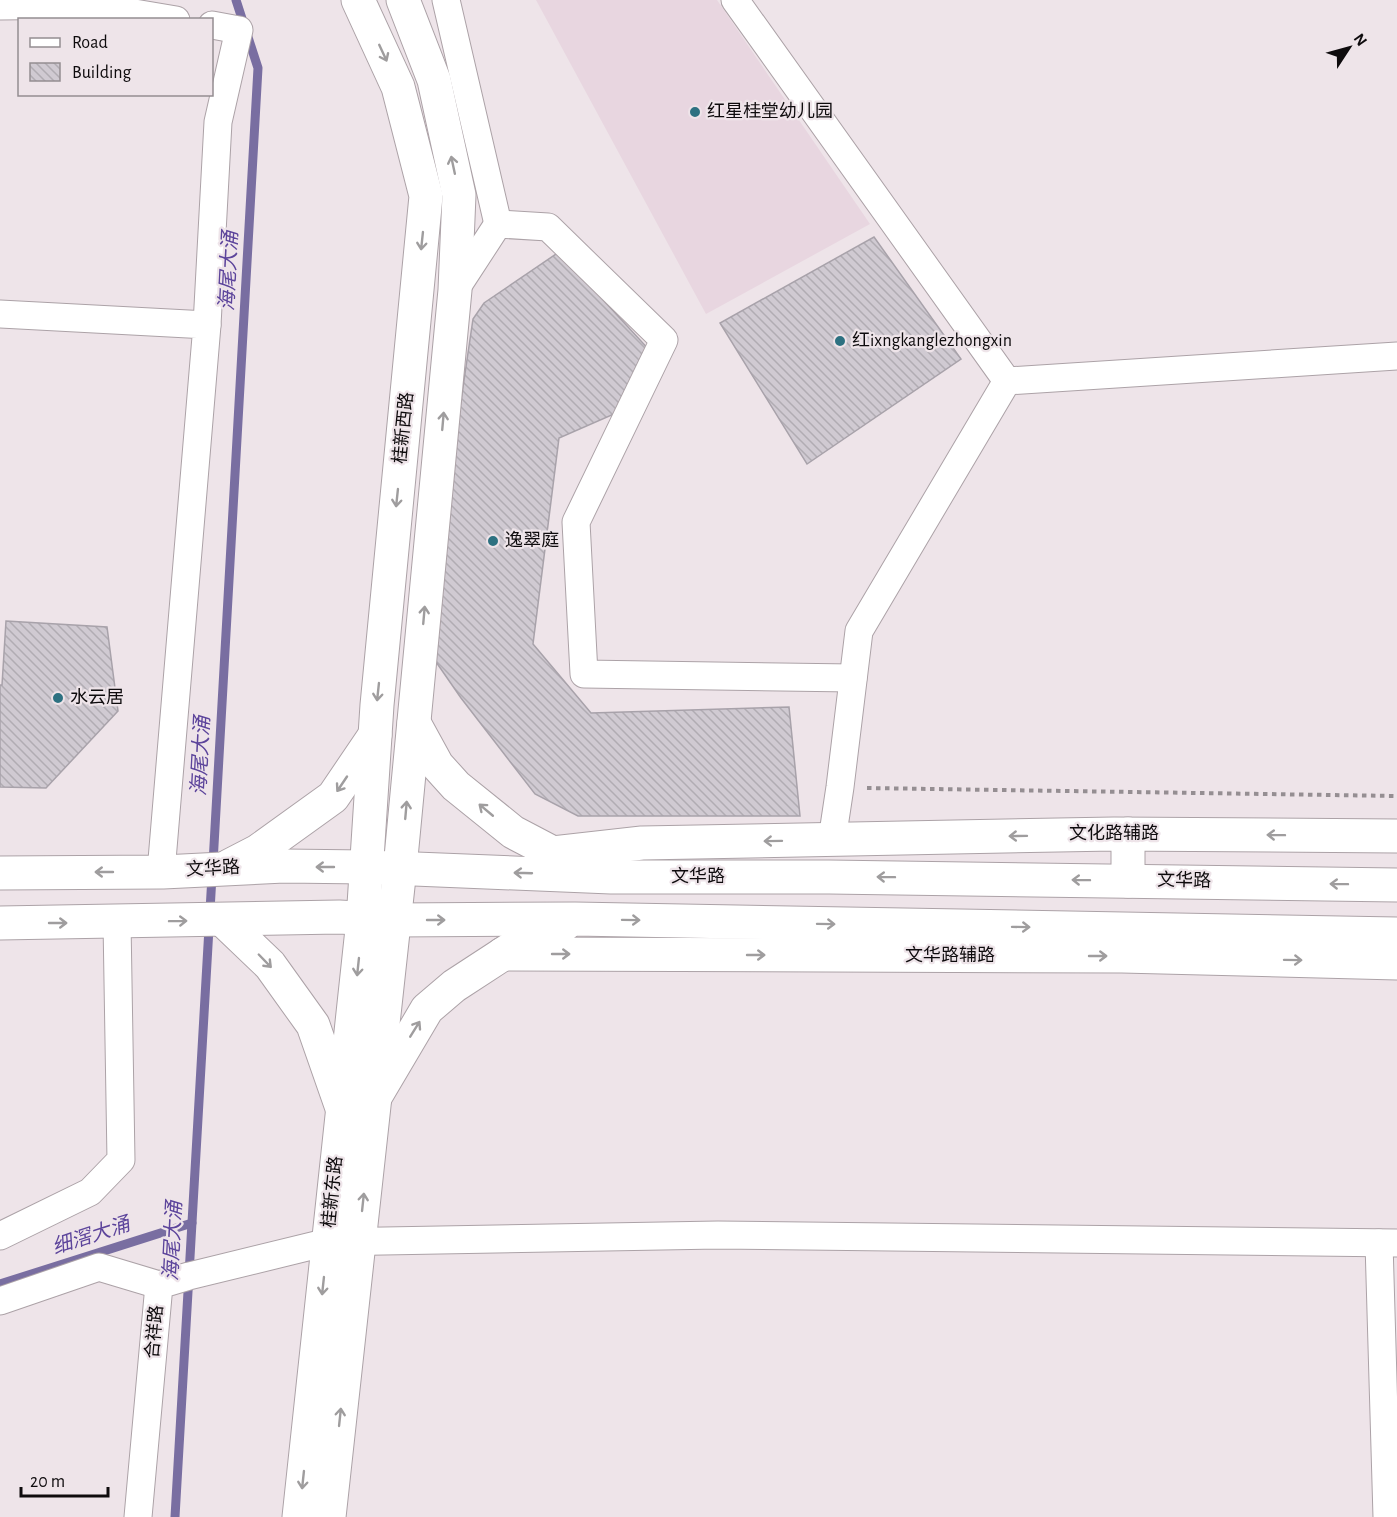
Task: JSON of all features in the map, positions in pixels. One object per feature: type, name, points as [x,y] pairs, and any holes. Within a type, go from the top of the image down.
[{"type":"street","name":"桂新西路","points":[[358,0],[398,87],[426,196],[375,735],[366,867]]},
{"type":"street","name":"桂新东路","points":[[329,1517],[343,1242],[342,1108],[379,920],[400,868],[455,290],[459,195],[434,80],[403,0]]},
{"type":"street","points":[[446,0],[498,224],[455,290]]},
{"type":"street","points":[[735,0],[1007,381]]},
{"type":"street","points":[[0,6],[86,4],[165,18]]},
{"type":"street","points":[[162,872],[207,325],[218,122],[239,30],[213,25]]},
{"type":"street","points":[[498,224],[548,227],[664,340],[576,522],[584,674],[853,678]]},
{"type":"street","points":[[0,315],[207,325]]},
{"type":"street","points":[[1007,381],[1397,356]]},
{"type":"street","points":[[553,853],[642,843],[832,840],[859,631],[1007,381]]},
{"type":"street","points":[[414,723],[437,765],[456,786],[513,832],[553,853],[611,877]]},
{"type":"street","points":[[223,869],[258,851],[333,797],[375,735]]},
{"type":"street","points":[[1128,834],[1128,880]]},
{"type":"street","name":"文化路辅路","points":[[832,840],[1128,834],[1397,836]]},
{"type":"street","name":"文华路","points":[[0,873],[162,872],[284,866],[400,868],[611,877],[1128,880],[1397,885]]},
{"type":"street","name":"桂新东路","points":[[299,1517],[343,1242],[375,1097],[379,920],[366,867]]},
{"type":"street","points":[[0,923],[273,920],[339,917],[379,920],[575,919],[1397,934]]},
{"type":"street","points":[[375,1097],[428,1009],[454,986],[503,954],[575,919]]},
{"type":"street","points":[[224,920],[270,965],[313,1024],[342,1108]]},
{"type":"street","points":[[0,1236],[90,1192],[120,1160],[118,922]]},
{"type":"street","name":"文华路辅路","points":[[503,954],[1122,956],[1397,963]]},
{"type":"street","name":"合祥路","points":[[138,1517],[159,1285],[189,1276],[343,1242],[718,1235],[1388,1243]]},
{"type":"street","points":[[1387,1517],[1388,1243]]},
{"type":"street","points":[[0,1301],[99,1267],[159,1285]]},
{"type":"path","points":[[840,787],[1397,796]]},
{"type":"shaded area","name":"红星桂堂幼儿园","points":[[536,0],[717,0],[870,224],[706,314]]},
{"type":"building","name":"红ixngkanglezhongxin","points":[[874,237],[961,359],[807,464],[720,323]]},
{"type":"building","name":"逸翠庭","points":[[559,252],[653,354],[621,411],[559,438],[533,644],[591,713],[789,707],[800,816],[578,816],[535,794],[461,698],[425,646],[473,319],[484,303]]},
{"type":"building","name":"水云居","points":[[6,621],[107,627],[118,711],[46,788],[0,787],[0,685],[2,685]]},
{"type":"waterway","name":"海尾大涌","points":[[213,863],[258,68],[236,0]]},
{"type":"waterway","name":"海尾大涌","points":[[175,1517],[212,876]]},
{"type":"waterway","name":"细滘大涌","points":[[0,1284],[192,1223]]},
{"type":"place","name":"红星桂堂幼儿园","points":[[695,112]]},
{"type":"place","name":"红ixngkanglezhongxin","points":[[840,341]]},
{"type":"place","name":"逸翠庭","points":[[493,541]]},
{"type":"place","name":"水云居","points":[[58,698]]}]
